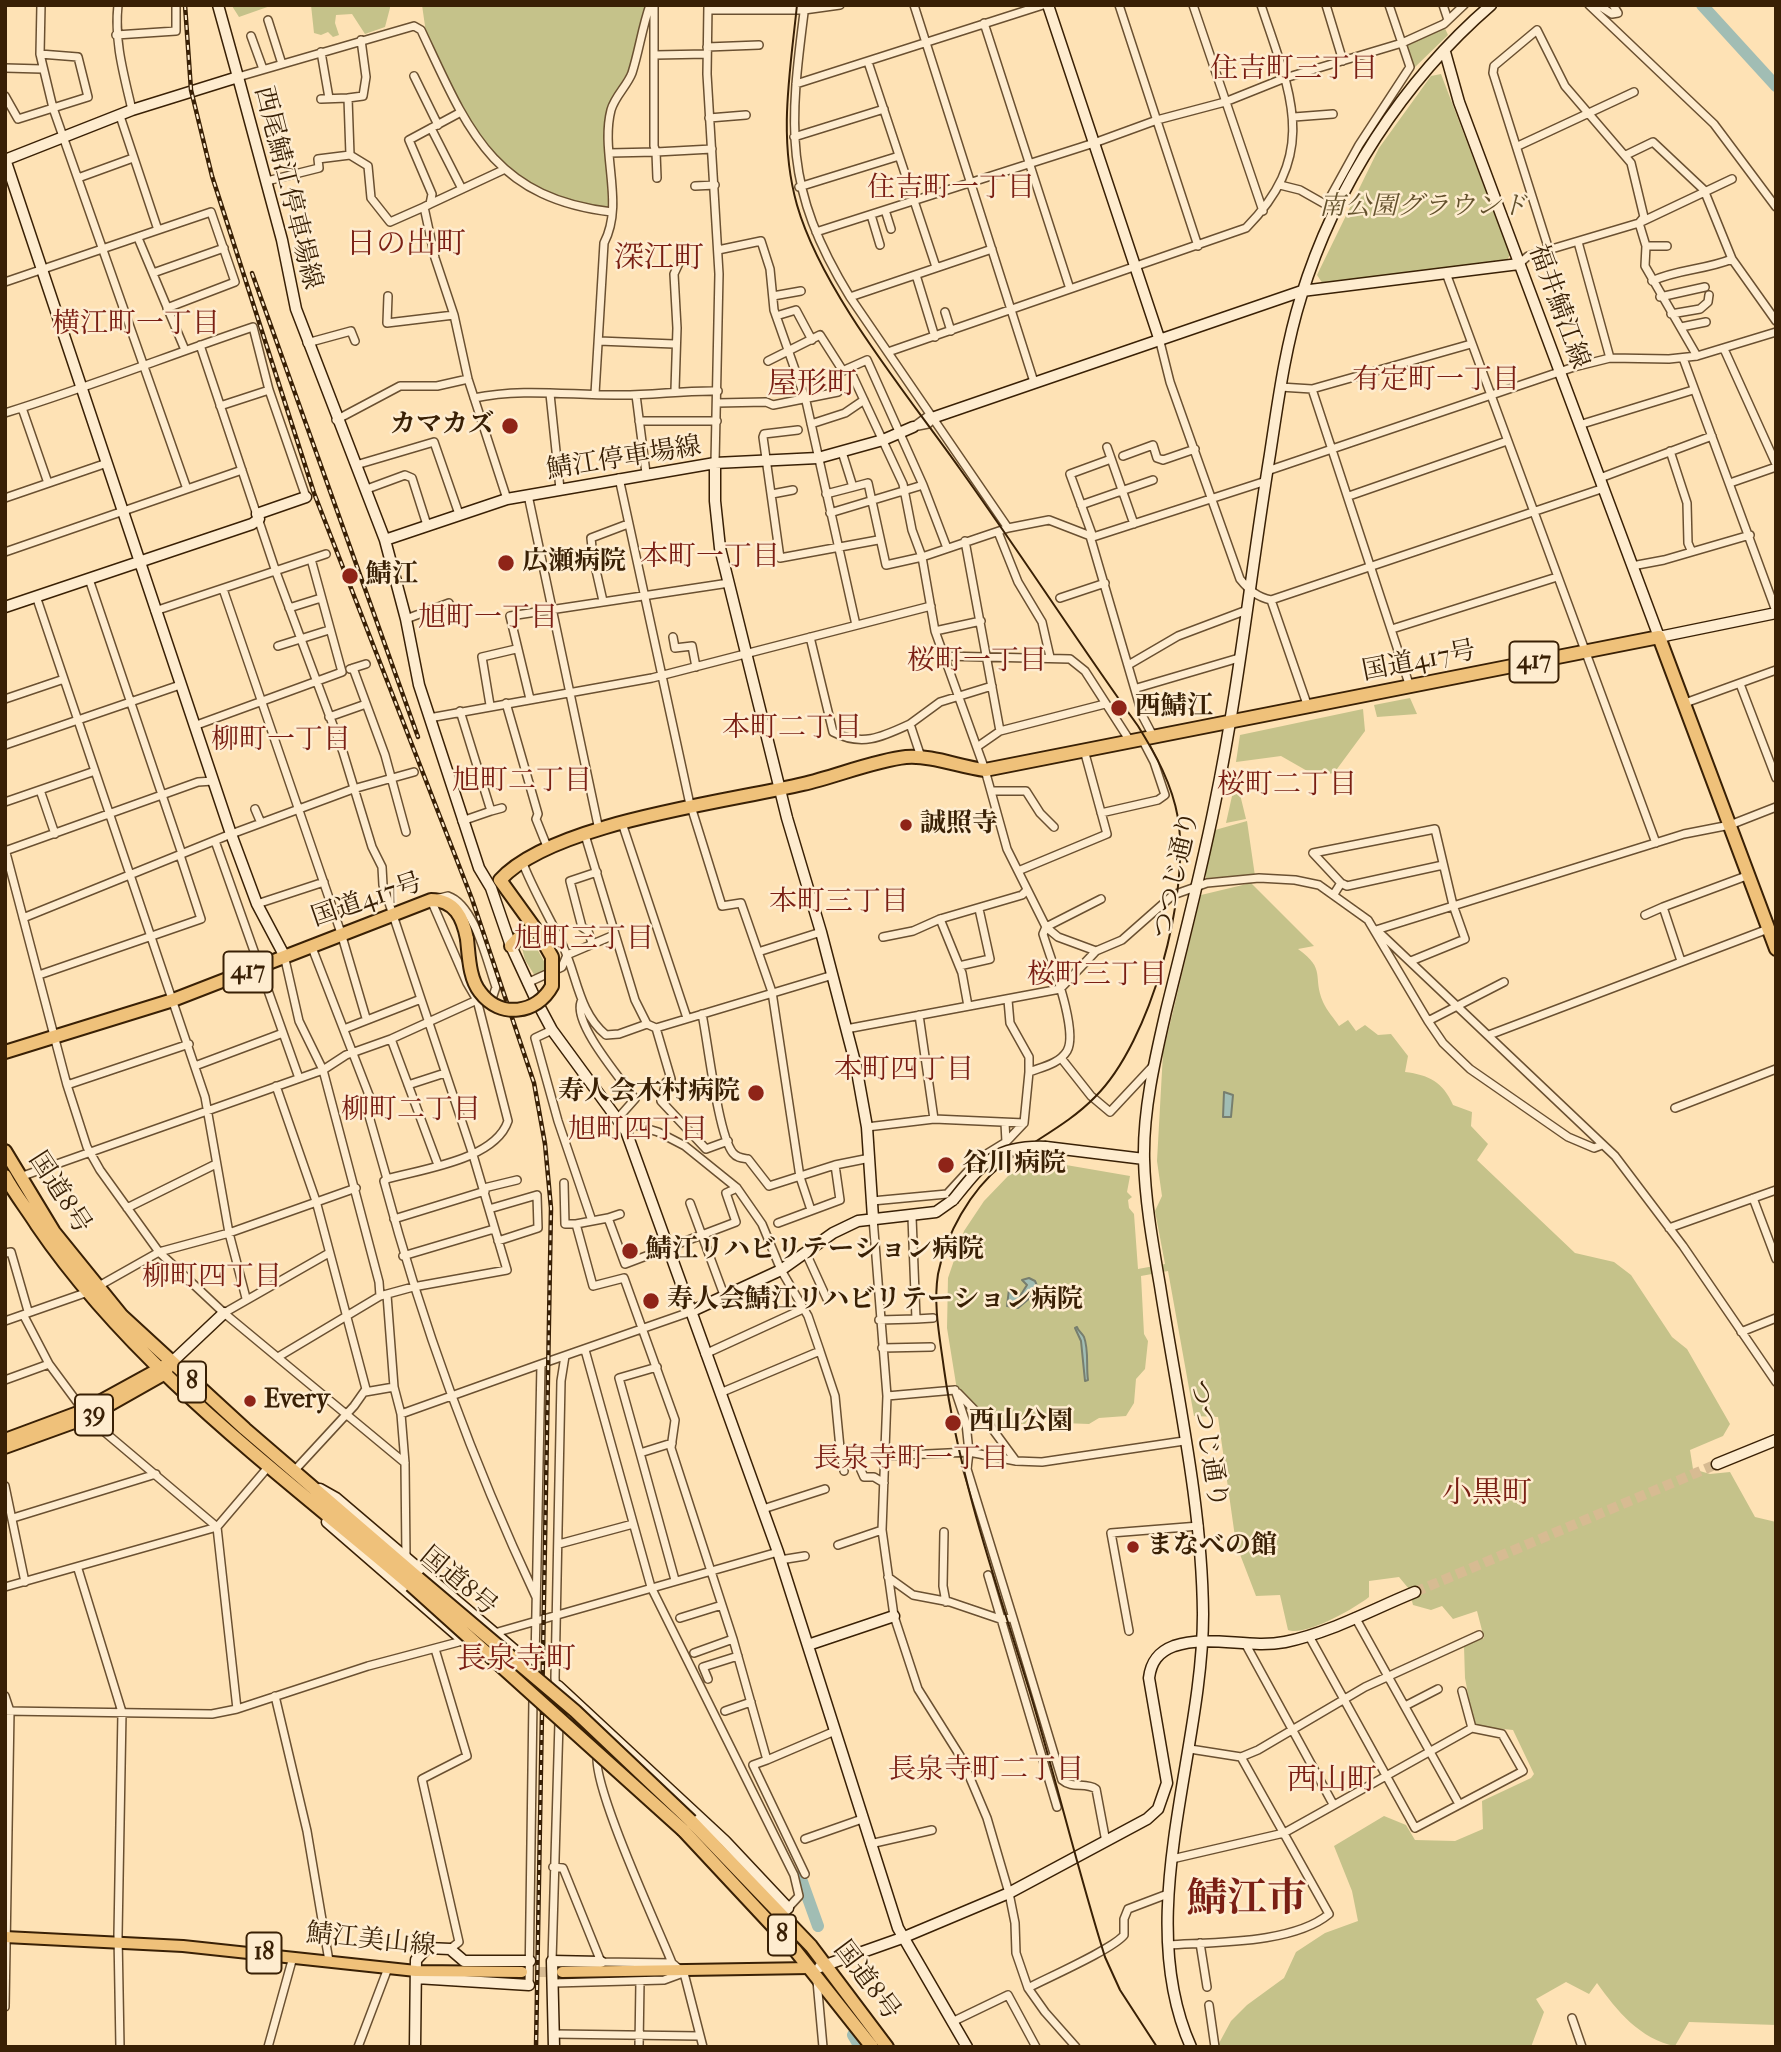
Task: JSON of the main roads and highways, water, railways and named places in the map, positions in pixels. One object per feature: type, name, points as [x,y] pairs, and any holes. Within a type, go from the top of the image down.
[{"type":"highway","name":"国道417号","points":[[5,1052],[173,1000],[260,967],[311,944],[431,900],[441,900],[457,911],[464,923],[472,976],[479,991],[491,1004],[516,1010],[536,1005],[552,986],[552,957],[539,934],[495,884],[522,861],[598,830],[910,757],[985,771],[1659,637],[1771,932]]},
{"type":"highway","name":"国道417号","points":[[780,787],[900,755],[920,754],[985,771]]},
{"type":"highway","points":[[511,946],[523,932],[539,934]]},
{"type":"highway","points":[[1771,932],[1776,949]]},
{"type":"highway","name":"国道8号","points":[[5,1151],[10,1179],[92,1290],[164,1369],[270,1466],[302,1485],[575,1711],[687,1825],[814,1973],[872,2047]]},
{"type":"highway","name":"国道8号","points":[[164,1369],[294,1471],[302,1485]]},
{"type":"highway","name":"国道8号","points":[[687,1825],[785,1911],[887,2047]]},
{"type":"main road","name":"39","points":[[5,1448],[85,1414],[164,1369]]},
{"type":"main road","name":"39","points":[[5,1438],[85,1414]]},
{"type":"main road","name":"鯖江美山線","points":[[6,1937],[118,1941],[293,1957],[388,1968],[416,1975],[522,1972]]},
{"type":"main road","points":[[562,1972],[814,1973]]},
{"type":"water","points":[[1224,1092],[1233,1095],[1231,1117],[1223,1117]]},
{"type":"water","points":[[1029,1278],[1035,1281],[1038,1288],[1032,1289],[1031,1297],[1018,1308],[1007,1306],[1009,1289],[1020,1296],[1027,1285],[1022,1280]]},
{"type":"water","points":[[1077,1327],[1084,1337],[1086,1347],[1088,1380],[1085,1381],[1081,1341],[1075,1328]]},
{"type":"waterway","points":[[1702,5],[1776,86]]},
{"type":"waterway","points":[[800,1876],[818,1926]]},
{"type":"waterway","points":[[853,2035],[860,2047]]},
{"type":"tunnel","points":[[1415,1592],[1717,1464]]},
{"type":"tunnel","points":[[512,1666],[571,1717]]},
{"type":"tunnel","points":[[522,1972],[561,1972]]},
{"type":"tram line","points":[[797,5],[787,105],[788,155],[797,205],[809,238],[868,342],[983,501],[1138,726],[1162,770],[1172,793],[1178,818],[1180,850],[1172,926],[1149,1005],[1133,1041],[1115,1072],[1095,1097],[1073,1116],[1002,1165],[970,1200],[947,1244],[938,1274],[936,1298],[951,1411],[970,1494],[1041,1729],[1095,1925],[1105,1957],[1120,1990],[1157,2047]]},
{"type":"railway","points":[[185,5],[191,90],[212,176],[314,493],[472,899],[534,1083],[545,1144],[551,1208],[536,2047]]},
{"type":"railway","points":[[252,273],[418,737]]},
{"type":"place","name":"カマカズ","points":[[510,426]]},
{"type":"place","name":"広瀬病院","points":[[506,563]]},
{"type":"place","name":"鯖江","points":[[350,576]]},
{"type":"place","name":"西鯖江","points":[[1119,708]]},
{"type":"place","name":"誠照寺","points":[[906,825]]},
{"type":"place","name":"寿人会木村病院","points":[[756,1093]]},
{"type":"place","name":"谷川病院","points":[[946,1165]]},
{"type":"place","name":"鯖江リハビリテーション病院","points":[[630,1251]]},
{"type":"place","name":"寿人会鯖江リハビリテーション病院","points":[[651,1301]]},
{"type":"place","name":"Every","points":[[250,1401]]},
{"type":"place","name":"西山公園","points":[[953,1423]]},
{"type":"place","name":"まなべの館","points":[[1133,1547]]},
{"type":"district","name":"住吉町三丁目","points":[[1294,70]]},
{"type":"district","name":"住吉町一丁目","points":[[951,189]]},
{"type":"district","name":"日の出町","points":[[406,246]]},
{"type":"district","name":"深江町","points":[[659,260]]},
{"type":"district","name":"横江町一丁目","points":[[136,325]]},
{"type":"district","name":"有定町一丁目","points":[[1436,381]]},
{"type":"district","name":"屋形町","points":[[812,386]]},
{"type":"district","name":"本町一丁目","points":[[710,558]]},
{"type":"district","name":"旭町一丁目","points":[[488,619]]},
{"type":"district","name":"桜町一丁目","points":[[977,662]]},
{"type":"district","name":"本町二丁目","points":[[792,729]]},
{"type":"district","name":"柳町一丁目","points":[[281,741]]},
{"type":"district","name":"旭町二丁目","points":[[522,782]]},
{"type":"district","name":"桜町二丁目","points":[[1287,786]]},
{"type":"district","name":"本町三丁目","points":[[839,903]]},
{"type":"district","name":"旭町三丁目","points":[[584,940]]},
{"type":"district","name":"桜町三丁目","points":[[1097,976]]},
{"type":"district","name":"本町四丁目","points":[[904,1071]]},
{"type":"district","name":"柳町二丁目","points":[[411,1111]]},
{"type":"district","name":"旭町四丁目","points":[[638,1131]]},
{"type":"district","name":"柳町四丁目","points":[[212,1278]]},
{"type":"district","name":"長泉寺町一丁目","points":[[911,1460]]},
{"type":"district","name":"小黒町","points":[[1487,1495]]},
{"type":"district","name":"長泉寺町","points":[[516,1661]]},
{"type":"district","name":"長泉寺町二丁目","points":[[986,1771]]},
{"type":"district","name":"西山町","points":[[1332,1782]]},
{"type":"district","name":"鯖江市","points":[[1247,1901]]},
{"type":"park label","name":"南公園グラウンド","points":[[1423,208]]}]
